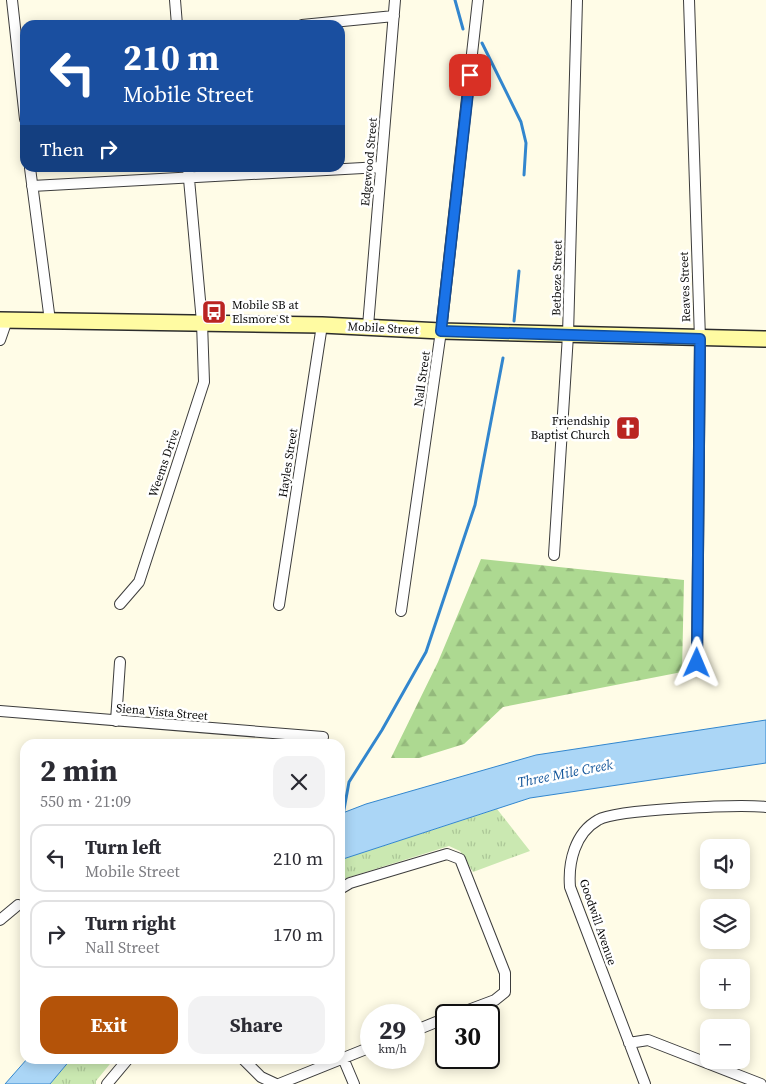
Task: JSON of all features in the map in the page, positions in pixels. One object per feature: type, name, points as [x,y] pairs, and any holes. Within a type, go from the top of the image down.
[{"type":"street","points":[[12,0],[20,47]]},
{"type":"street","points":[[175,0],[177,20]]},
{"type":"street","name":"Edgewood Street","points":[[368,326],[395,0]]},
{"type":"street","name":"Nall Street","points":[[401,611],[441,331],[478,0]]},
{"type":"street","name":"Betbeze Street","points":[[554,555],[568,335],[577,0]]},
{"type":"street","name":"Reaves Street","points":[[689,0],[700,339],[697,663]]},
{"type":"street","points":[[345,21],[394,16]]},
{"type":"street","points":[[345,167],[381,166]]},
{"type":"street","points":[[30,172],[50,321]]},
{"type":"street","points":[[32,186],[189,172]]},
{"type":"street","name":"Weems Drive","points":[[120,604],[139,582],[204,382],[202,322],[189,172]]},
{"type":"street","points":[[0,340],[3,320]]},
{"type":"street","name":"Mobile Street","points":[[3,320],[368,326],[441,331],[700,339],[766,339]]},
{"type":"street","name":"Hayles Street","points":[[279,605],[322,325]]},
{"type":"street","points":[[116,721],[120,662]]},
{"type":"street","name":"Siena Vista Street","points":[[0,711],[323,737]]},
{"type":"street","name":"Goodwill Avenue","points":[[645,1084],[570,886],[569,868],[578,841],[591,824],[614,814],[766,807]]},
{"type":"street","points":[[345,886],[447,854],[460,859],[505,973],[505,992],[495,1000],[484,1004]]},
{"type":"street","points":[[0,920],[18,905]]},
{"type":"street","points":[[629,1042],[648,1040],[761,1084]]},
{"type":"street","points":[[345,1057],[360,1051]]},
{"type":"street","points":[[345,1063],[354,1084]]},
{"type":"street","points":[[107,1084],[124,1064]]},
{"type":"street","points":[[248,1064],[261,1077],[277,1084],[328,1064]]},
{"type":"green space","points":[[481,559],[684,580],[682,672],[503,707],[464,744],[419,758],[391,758],[438,662]]},
{"type":"green space","points":[[497,809],[530,851],[473,872],[460,851],[449,846],[345,878],[345,858]]},
{"type":"green space","points":[[67,1064],[110,1064],[96,1081],[96,1084],[50,1084]]},
{"type":"water","name":"Three Mile Creek","points":[[766,720],[766,763],[530,798],[345,858],[345,812],[366,804],[536,755]]},
{"type":"water","points":[[23,1064],[67,1064],[50,1084],[5,1084]]},
{"type":"waterway","points":[[455,0],[463,29]]},
{"type":"waterway","points":[[482,43],[521,122],[526,143],[524,175]]},
{"type":"waterway","points":[[514,321],[519,271]]},
{"type":"waterway","points":[[345,804],[349,782],[382,730],[426,652],[475,505],[503,358]]},
{"type":"place","name":"Mobile SB at Elsmore St","points":[[214,312]]},
{"type":"place","name":"Friendship Baptist Church","points":[[628,428]]},
{"type":"route","points":[[470,75],[441,331],[700,339],[697,663]]}]
